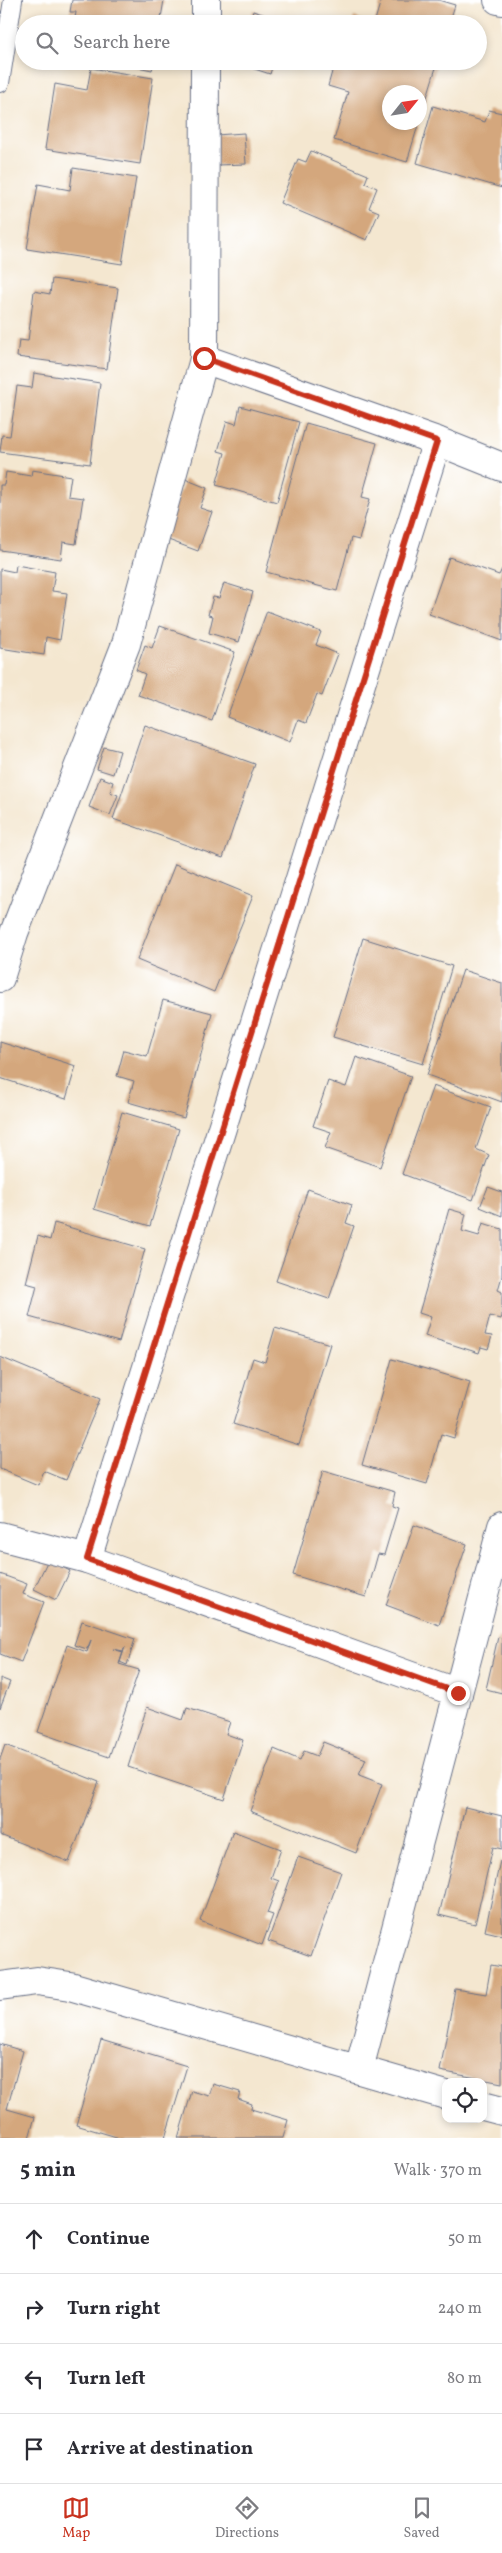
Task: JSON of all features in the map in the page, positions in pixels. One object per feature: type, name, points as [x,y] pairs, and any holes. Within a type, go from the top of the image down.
[{"type":"street","points":[[206,0],[206,15]]},
{"type":"street","points":[[498,0],[502,2]]},
{"type":"street","points":[[0,978],[7,929],[126,644],[204,358],[205,70]]},
{"type":"street","points":[[204,358],[437,441],[502,467]]},
{"type":"street","points":[[87,1559],[437,441]]},
{"type":"street","points":[[358,2069],[502,1526]]},
{"type":"street","points":[[0,1536],[87,1559],[458,1693]]},
{"type":"street","points":[[0,1986],[36,1981],[70,1986],[442,2094]]},
{"type":"street","points":[[487,2107],[502,2111]]},
{"type":"lane","points":[[0,83],[13,0]]},
{"type":"building","points":[[72,0],[164,0],[162,15],[76,15],[76,12],[70,12]]},
{"type":"building","points":[[381,0],[438,0],[455,5],[452,15],[377,15]]},
{"type":"building","points":[[253,11],[265,15],[252,15]]},
{"type":"building","points":[[91,70],[103,70],[153,78],[140,164],[45,149],[55,84],[87,90]]},
{"type":"building","points":[[258,70],[271,70],[270,74]]},
{"type":"building","points":[[332,70],[435,70],[427,97],[427,85],[382,85],[382,130],[417,130],[407,162],[334,140],[348,92],[328,86]]},
{"type":"building","points":[[433,106],[485,122],[489,110],[502,113],[502,188],[417,163]]},
{"type":"building","points":[[244,133],[246,164],[217,165],[216,135]]},
{"type":"building","points":[[311,151],[368,175],[365,183],[377,188],[369,208],[379,212],[367,240],[280,203],[298,159],[306,162]]},
{"type":"building","points":[[73,168],[136,178],[122,264],[27,249],[38,184],[70,190]]},
{"type":"building","points":[[52,279],[118,288],[107,369],[17,357],[19,340],[28,341],[34,291],[50,294]]},
{"type":"building","points":[[34,373],[100,383],[90,464],[0,452],[2,435],[10,436],[17,386],[32,388]]},
{"type":"building","points":[[240,406],[299,422],[277,502],[216,485],[225,453],[218,451],[227,421],[236,424]]},
{"type":"building","points":[[306,423],[377,443],[362,497],[370,499],[359,540],[351,538],[337,591],[266,572]]},
{"type":"building","points":[[32,470],[71,476],[68,496],[83,498],[76,544],[63,542],[61,559],[0,550],[0,485],[4,485],[6,472],[31,476]]},
{"type":"building","points":[[185,479],[207,488],[200,508],[212,512],[198,551],[163,538]]},
{"type":"building","points":[[449,557],[499,575],[502,569],[502,641],[429,614]]},
{"type":"building","points":[[16,565],[55,572],[52,591],[67,593],[60,640],[46,637],[44,655],[0,648],[0,569],[15,572]]},
{"type":"building","points":[[224,583],[253,592],[239,642],[209,633],[213,616],[208,615],[213,597],[219,598]]},
{"type":"building","points":[[267,611],[321,632],[316,645],[338,654],[322,696],[317,694],[306,723],[298,720],[290,742],[227,717]]},
{"type":"building","points":[[160,626],[235,652],[212,721],[138,695],[145,674],[136,670],[145,645],[152,648]]},
{"type":"building","points":[[145,725],[255,764],[223,858],[113,819]]},
{"type":"building","points":[[104,747],[120,751],[113,774],[97,769]]},
{"type":"building","points":[[100,777],[113,782],[110,792],[118,795],[110,815],[89,807]]},
{"type":"building","points":[[175,864],[253,896],[214,992],[137,960]]},
{"type":"building","points":[[363,938],[452,966],[423,1064],[333,1037]]},
{"type":"building","points":[[463,970],[502,983],[502,1102],[427,1075]]},
{"type":"building","points":[[163,1000],[212,1013],[184,1118],[128,1102],[134,1081],[117,1076],[124,1050],[147,1056]]},
{"type":"building","points":[[0,1042],[76,1066],[66,1099],[0,1078]]},
{"type":"building","points":[[356,1057],[411,1076],[380,1167],[325,1148],[331,1132],[313,1126],[328,1081],[346,1087]]},
{"type":"building","points":[[433,1086],[491,1107],[476,1149],[489,1155],[473,1200],[402,1174]]},
{"type":"building","points":[[122,1112],[179,1129],[150,1226],[94,1209]]},
{"type":"building","points":[[488,1187],[502,1192],[502,1216],[480,1207]]},
{"type":"building","points":[[308,1189],[352,1205],[346,1223],[354,1226],[329,1299],[276,1281]]},
{"type":"building","points":[[449,1209],[466,1214],[462,1231],[479,1236],[483,1223],[502,1229],[502,1276],[498,1290],[502,1292],[502,1316],[501,1319],[490,1316],[485,1335],[492,1336],[488,1349],[481,1347],[479,1353],[425,1336],[431,1317],[419,1313]]},
{"type":"building","points":[[54,1223],[145,1249],[119,1342],[29,1317],[37,1286],[26,1283],[38,1236],[50,1240]]},
{"type":"building","points":[[275,1328],[330,1344],[299,1445],[233,1424],[253,1358],[265,1362]]},
{"type":"building","points":[[0,1357],[100,1399],[66,1480],[44,1471],[38,1485],[0,1469]]},
{"type":"building","points":[[392,1359],[470,1382],[454,1438],[441,1434],[427,1484],[362,1465]]},
{"type":"building","points":[[323,1471],[395,1492],[392,1506],[398,1508],[384,1555],[378,1554],[366,1597],[293,1575]]},
{"type":"building","points":[[414,1525],[467,1544],[439,1625],[386,1605]]},
{"type":"building","points":[[48,1560],[70,1571],[56,1600],[34,1589]]},
{"type":"building","points":[[0,1574],[27,1584],[23,1594],[44,1602],[21,1662],[0,1654]]},
{"type":"building","points":[[82,1621],[135,1639],[127,1665],[120,1662],[125,1647],[123,1651],[113,1649],[123,1652],[119,1664],[139,1670],[109,1757],[38,1732],[67,1645],[87,1652],[91,1640],[87,1649],[74,1645]]},
{"type":"building","points":[[498,1637],[502,1638],[502,1693],[486,1689]]},
{"type":"building","points":[[0,1678],[10,1682],[0,1708]]},
{"type":"building","points":[[147,1707],[183,1720],[187,1708],[230,1722],[226,1734],[243,1740],[224,1799],[128,1767]]},
{"type":"building","points":[[323,1742],[366,1759],[359,1775],[382,1784],[356,1853],[250,1811],[274,1749],[300,1760],[304,1751],[317,1756]]},
{"type":"building","points":[[5,1745],[99,1782],[69,1862],[0,1835],[0,1759]]},
{"type":"building","points":[[465,1807],[502,1816],[502,1849],[493,1847],[475,1924],[439,1915]]},
{"type":"building","points":[[233,1831],[281,1849],[271,1878],[279,1881],[267,1913],[273,1915],[262,1945],[200,1921]]},
{"type":"building","points":[[298,1857],[341,1872],[311,1956],[268,1941]]},
{"type":"building","points":[[500,1861],[502,1862],[502,1935],[485,1931]]},
{"type":"building","points":[[491,1965],[502,1967],[502,2083],[487,2080],[487,2078],[476,2078],[440,2071],[455,1989],[486,1994]]},
{"type":"building","points":[[101,2040],[187,2066],[165,2138],[120,2138],[76,2125]]},
{"type":"building","points":[[0,2044],[23,2051],[7,2109],[35,2117],[29,2138],[0,2138]]},
{"type":"building","points":[[213,2084],[240,2092],[238,2099],[252,2104],[251,2109],[288,2120],[283,2138],[178,2138],[192,2091],[209,2096]]},
{"type":"route","points":[[204,358],[437,441],[87,1559],[458,1693]]}]
